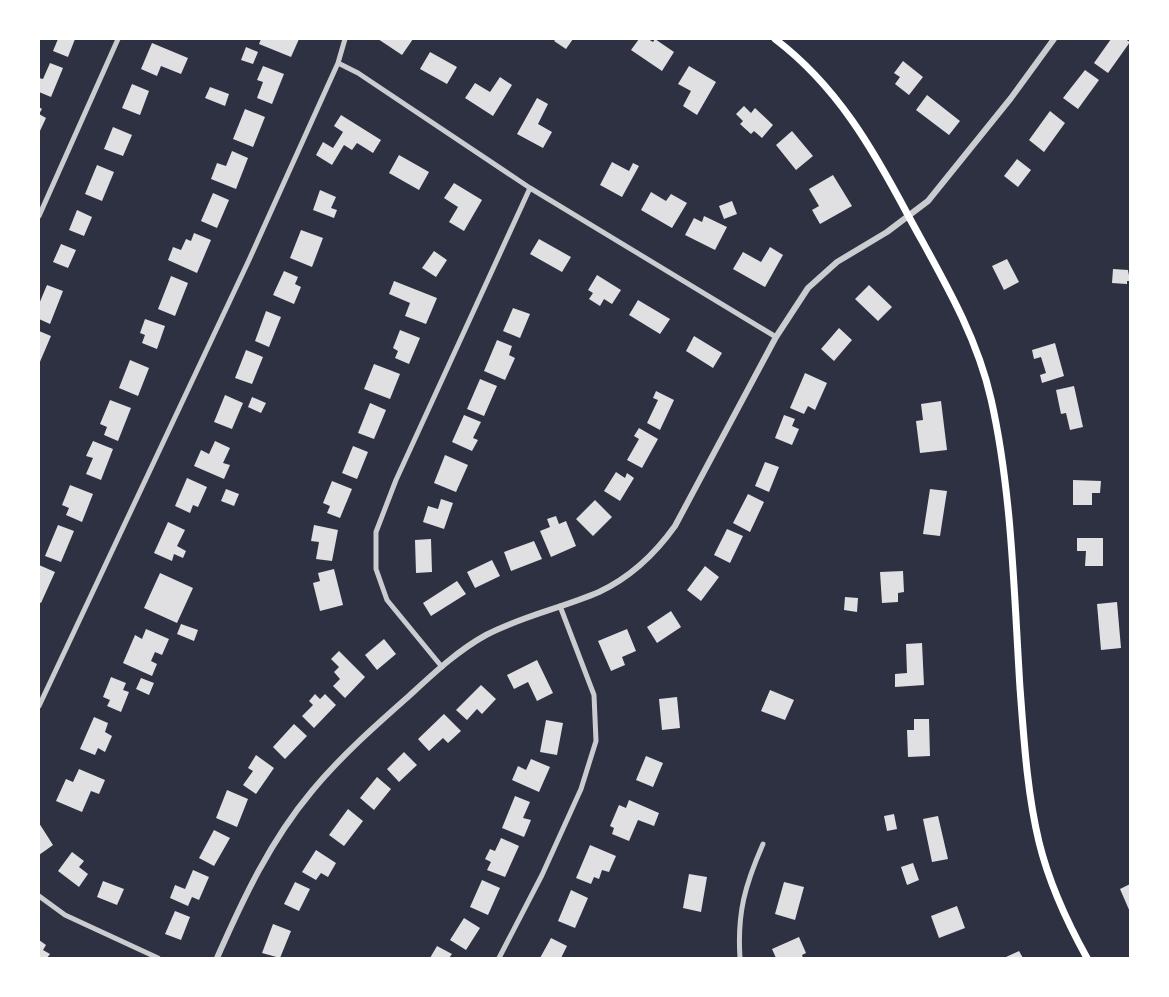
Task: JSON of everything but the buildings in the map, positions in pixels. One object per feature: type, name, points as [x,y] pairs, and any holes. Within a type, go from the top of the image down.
[{"type":"main road","points":[[774,39],[810,68],[837,98],[864,136],[960,313],[983,369],[991,400],[1005,487],[1031,803],[1047,869],[1087,958]]},
{"type":"street","points":[[39,216],[118,39]]},
{"type":"street","points":[[39,706],[250,260],[338,63],[345,39]]},
{"type":"street","points":[[217,958],[249,888],[268,853],[311,791],[368,732],[461,651],[500,628],[600,591],[632,572],[662,544],[675,526],[776,336],[803,294],[824,272],[909,216],[934,194],[1011,98],[1054,39]]},
{"type":"street","points":[[338,63],[358,73],[530,188],[776,336]]},
{"type":"street","points":[[442,667],[387,600],[376,569],[376,532],[396,480],[530,188]]},
{"type":"street","points":[[499,958],[538,884],[577,798],[592,760],[596,742],[594,695],[560,606]]},
{"type":"street","points":[[740,958],[738,929],[740,906],[748,877],[763,844]]},
{"type":"street","points":[[39,896],[65,915],[158,958]]}]
